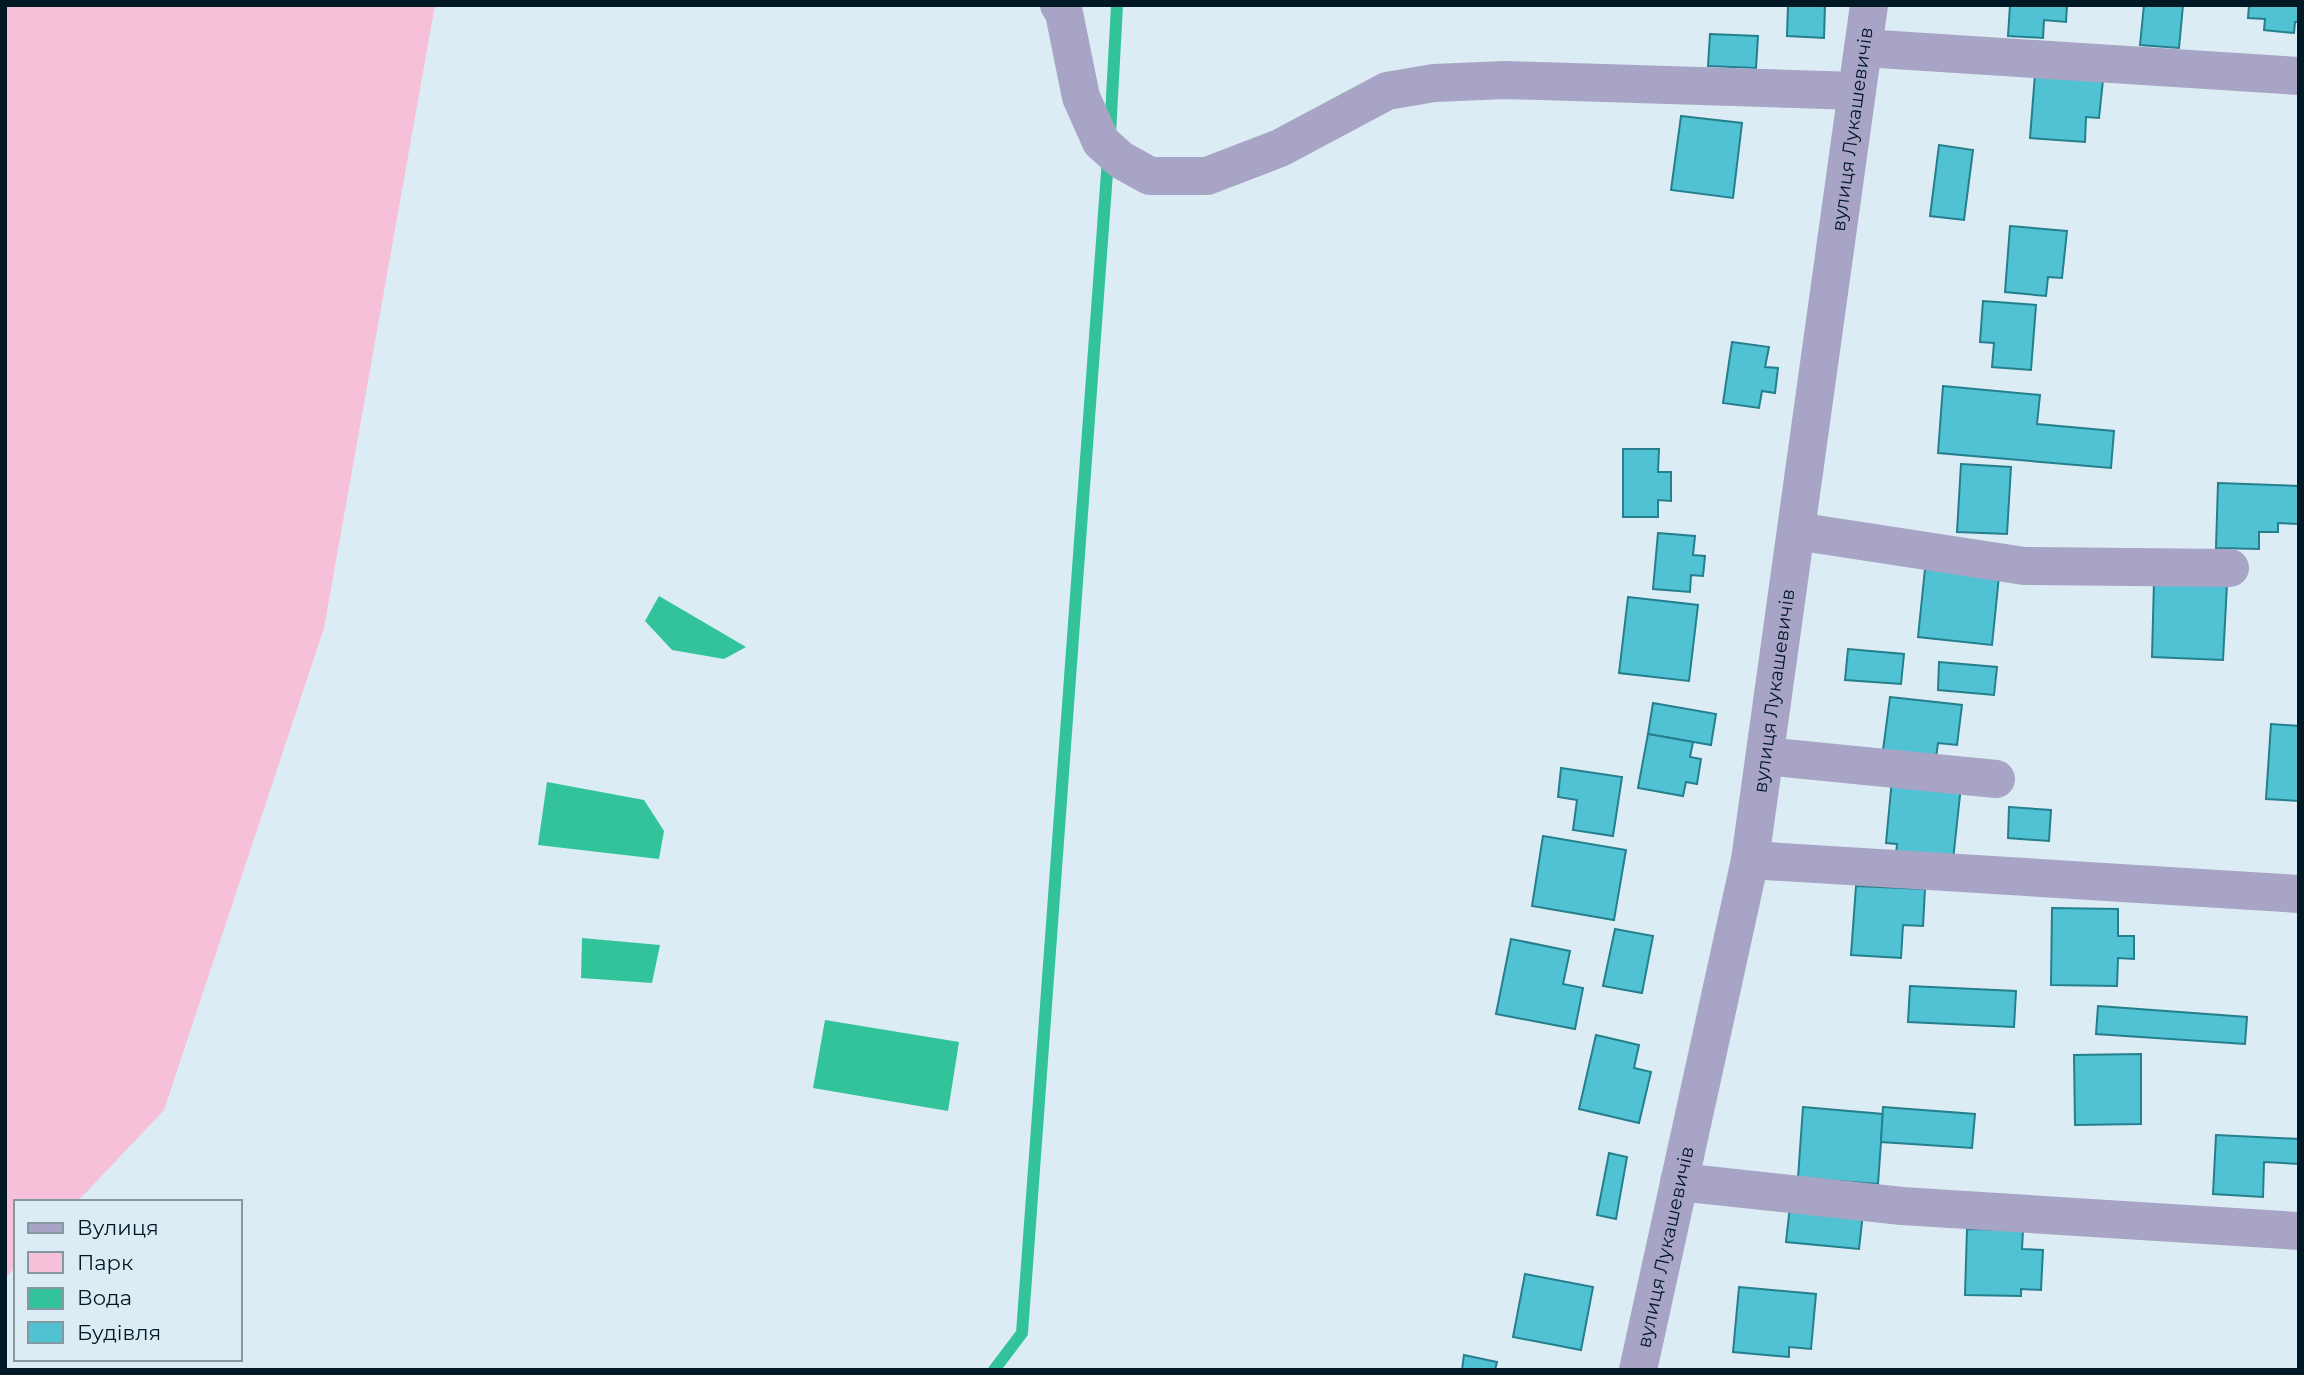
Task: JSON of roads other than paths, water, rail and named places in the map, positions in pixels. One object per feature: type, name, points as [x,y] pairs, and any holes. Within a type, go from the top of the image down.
[{"type":"street","points":[[1059,5],[1065,13],[1082,97],[1111,151],[1150,176],[1207,176],[1280,148],[1387,91],[1434,83],[1505,80],[1857,91]]},
{"type":"street","name":"вулиця Лукашевичів","points":[[1638,1370],[1750,860],[1869,5]]},
{"type":"street","points":[[1863,48],[2299,76]]},
{"type":"street","points":[[1796,531],[2024,566],[2230,568]]},
{"type":"street","points":[[1765,756],[1996,779]]},
{"type":"street","points":[[1750,860],[2299,894]]},
{"type":"street","points":[[1679,1182],[1902,1206],[2299,1230]]},
{"type":"water","points":[[659,596],[746,647],[724,659],[672,650],[645,621]]},
{"type":"water","points":[[547,782],[644,800],[664,831],[659,859],[538,845]]},
{"type":"water","points":[[582,938],[660,945],[652,983],[581,978]]},
{"type":"water","points":[[825,1020],[959,1042],[948,1111],[813,1088]]},
{"type":"waterway","points":[[1110,134],[1117,5]]},
{"type":"waterway","points":[[994,1370],[1022,1333],[1108,159]]}]
